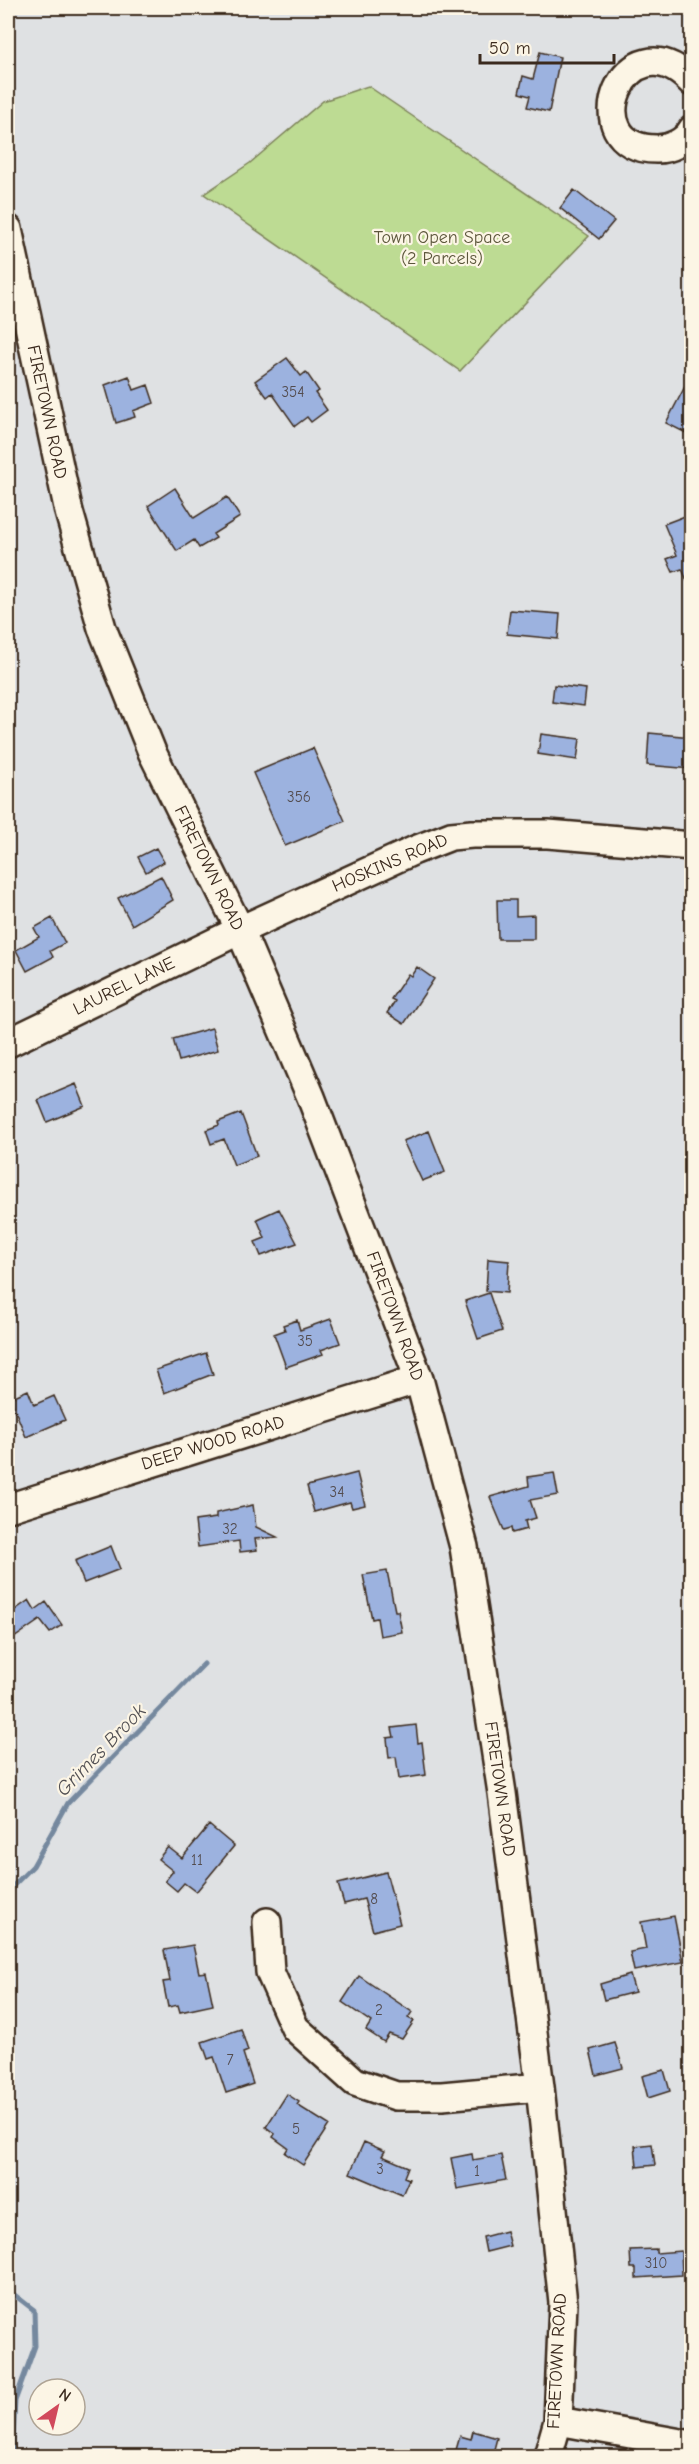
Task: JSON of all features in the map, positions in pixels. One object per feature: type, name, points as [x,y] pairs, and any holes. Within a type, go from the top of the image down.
[{"type":"street","points":[[692,82],[670,65],[656,63],[643,65],[630,71],[620,81],[614,94],[612,108],[615,123],[623,136],[635,145],[649,149],[664,149],[678,144],[692,130]]},
{"type":"street","name":"FIRETOWN ROAD","points":[[8,229],[69,512],[102,628],[152,752],[240,930],[311,1097],[419,1379],[464,1547],[502,1793],[540,2087],[563,2302],[558,2421],[548,2457]]},
{"type":"street","name":"HOSKINS ROAD","points":[[240,930],[415,850],[451,836],[548,834],[692,846]]},
{"type":"street","name":"LAUREL LANE","points":[[8,1043],[240,930]]},
{"type":"street","name":"DEEP WOOD ROAD","points":[[8,1508],[419,1379]]},
{"type":"street","points":[[267,1922],[270,1972],[295,2028],[355,2082],[396,2096],[442,2096],[540,2087]]},
{"type":"street","points":[[558,2421],[692,2445]]},
{"type":"green space","name":"Town Open Space (2 Parcels)","points":[[368,86],[589,236],[460,371],[204,194],[250,163],[323,101]]},
{"type":"building","points":[[540,52],[560,57],[549,112],[527,107],[530,96],[519,93],[523,76],[533,79]]},
{"type":"building","points":[[574,190],[614,221],[599,239],[560,208]]},
{"type":"building","points":[[287,358],[301,376],[306,372],[319,391],[315,393],[327,410],[311,422],[307,417],[295,426],[272,393],[267,397],[255,381]]},
{"type":"building","points":[[692,373],[692,436],[666,423]]},
{"type":"building","points":[[129,376],[134,390],[148,385],[154,403],[133,411],[135,417],[116,423],[105,385]]},
{"type":"building","points":[[175,488],[194,518],[227,497],[240,517],[213,534],[216,538],[199,548],[194,540],[177,551],[148,506]]},
{"type":"building","points":[[685,516],[692,531],[691,590],[682,569],[673,572],[667,559],[677,555],[664,524]]},
{"type":"building","points":[[510,610],[560,614],[558,639],[507,634]]},
{"type":"building","points":[[554,685],[586,689],[584,706],[552,702]]},
{"type":"building","points":[[649,733],[692,737],[692,769],[647,765]]},
{"type":"building","points":[[541,734],[580,739],[577,760],[538,754]]},
{"type":"building","points":[[313,748],[345,821],[285,846],[253,773]]},
{"type":"building","points":[[156,848],[164,862],[146,872],[138,857]]},
{"type":"building","points":[[161,876],[173,900],[132,925],[118,898]]},
{"type":"building","points":[[497,900],[516,900],[516,916],[534,915],[534,939],[498,939]]},
{"type":"building","points":[[52,918],[65,943],[50,951],[53,957],[27,971],[16,950],[39,937],[34,928]]},
{"type":"building","points":[[417,967],[434,979],[404,1024],[387,1013],[395,1001],[391,999],[408,974],[411,976]]},
{"type":"building","points":[[212,1028],[218,1050],[179,1061],[173,1039]]},
{"type":"building","points":[[76,1084],[85,1106],[47,1122],[38,1100]]},
{"type":"building","points":[[241,1113],[257,1156],[234,1165],[224,1139],[211,1144],[206,1130],[219,1125],[218,1122]]},
{"type":"building","points":[[429,1131],[445,1172],[422,1181],[403,1141]]},
{"type":"building","points":[[279,1209],[297,1243],[261,1256],[255,1242],[265,1238],[257,1219]]},
{"type":"building","points":[[488,1259],[509,1261],[507,1293],[486,1291]]},
{"type":"building","points":[[489,1293],[502,1331],[478,1339],[465,1301]]},
{"type":"building","points":[[331,1319],[340,1343],[321,1350],[323,1354],[286,1367],[274,1334],[285,1330],[283,1325],[297,1320],[300,1330]]},
{"type":"building","points":[[206,1353],[213,1374],[164,1393],[156,1370]]},
{"type":"building","points":[[28,1390],[34,1405],[54,1396],[65,1420],[26,1437],[10,1398]]},
{"type":"building","points":[[357,1473],[365,1505],[352,1508],[350,1502],[314,1512],[307,1486]]},
{"type":"building","points":[[554,1473],[558,1495],[530,1500],[536,1518],[525,1521],[527,1529],[512,1533],[511,1528],[504,1530],[490,1497],[529,1486],[528,1477]]},
{"type":"building","points":[[253,1505],[256,1527],[277,1537],[255,1539],[257,1550],[240,1552],[239,1541],[198,1547],[195,1521],[216,1518],[216,1513]]},
{"type":"building","points":[[111,1546],[120,1569],[84,1583],[75,1561]]},
{"type":"building","points":[[387,1571],[402,1632],[380,1636],[377,1618],[372,1619],[363,1575]]},
{"type":"building","points":[[29,1600],[35,1610],[46,1602],[62,1625],[50,1633],[40,1620],[8,1642],[8,1615]]},
{"type":"building","points":[[416,1725],[418,1743],[422,1742],[426,1775],[399,1779],[396,1757],[389,1758],[387,1738],[394,1737],[392,1728]]},
{"type":"building","points":[[209,1825],[234,1846],[196,1892],[184,1883],[177,1891],[165,1881],[173,1871],[158,1859],[168,1847],[182,1858]]},
{"type":"building","points":[[386,1872],[400,1924],[373,1931],[364,1899],[344,1904],[338,1884]]},
{"type":"building","points":[[674,1916],[683,1962],[634,1971],[630,1952],[646,1949],[641,1922]]},
{"type":"building","points":[[193,1945],[199,1973],[206,1972],[213,2005],[180,2012],[178,2005],[168,2007],[163,1982],[170,1981],[164,1950]]},
{"type":"building","points":[[630,1975],[635,1992],[604,2000],[600,1984]]},
{"type":"building","points":[[359,1976],[412,2012],[408,2018],[414,2021],[402,2039],[389,2034],[384,2042],[366,2030],[371,2022],[342,2002]]},
{"type":"building","points":[[241,2029],[248,2051],[243,2053],[253,2084],[226,2093],[214,2057],[208,2059],[202,2042]]},
{"type":"building","points":[[615,2043],[623,2068],[596,2075],[590,2050]]},
{"type":"building","points":[[664,2070],[670,2091],[648,2098],[642,2076]]},
{"type":"building","points":[[287,2094],[299,2102],[297,2105],[329,2125],[303,2165],[285,2153],[288,2148],[273,2137],[275,2134],[266,2127]]},
{"type":"building","points":[[364,2142],[385,2151],[382,2156],[408,2167],[404,2177],[409,2179],[402,2195],[350,2173]]},
{"type":"building","points":[[652,2144],[655,2165],[637,2167],[635,2146]]},
{"type":"building","points":[[472,2154],[473,2160],[501,2155],[506,2180],[457,2189],[451,2158]]},
{"type":"building","points":[[506,2231],[510,2246],[486,2252],[483,2237]]},
{"type":"building","points":[[656,2249],[656,2253],[681,2251],[682,2275],[636,2278],[636,2268],[631,2268],[630,2250]]},
{"type":"building","points":[[473,2431],[497,2438],[492,2457],[454,2457],[460,2436],[471,2439]]},
{"type":"waterway","name":"Grimes Brook","points":[[8,1891],[33,1866],[68,1803],[204,1664]]},
{"type":"waterway","points":[[8,2290],[34,2310],[35,2346],[15,2401],[12,2456]]}]
